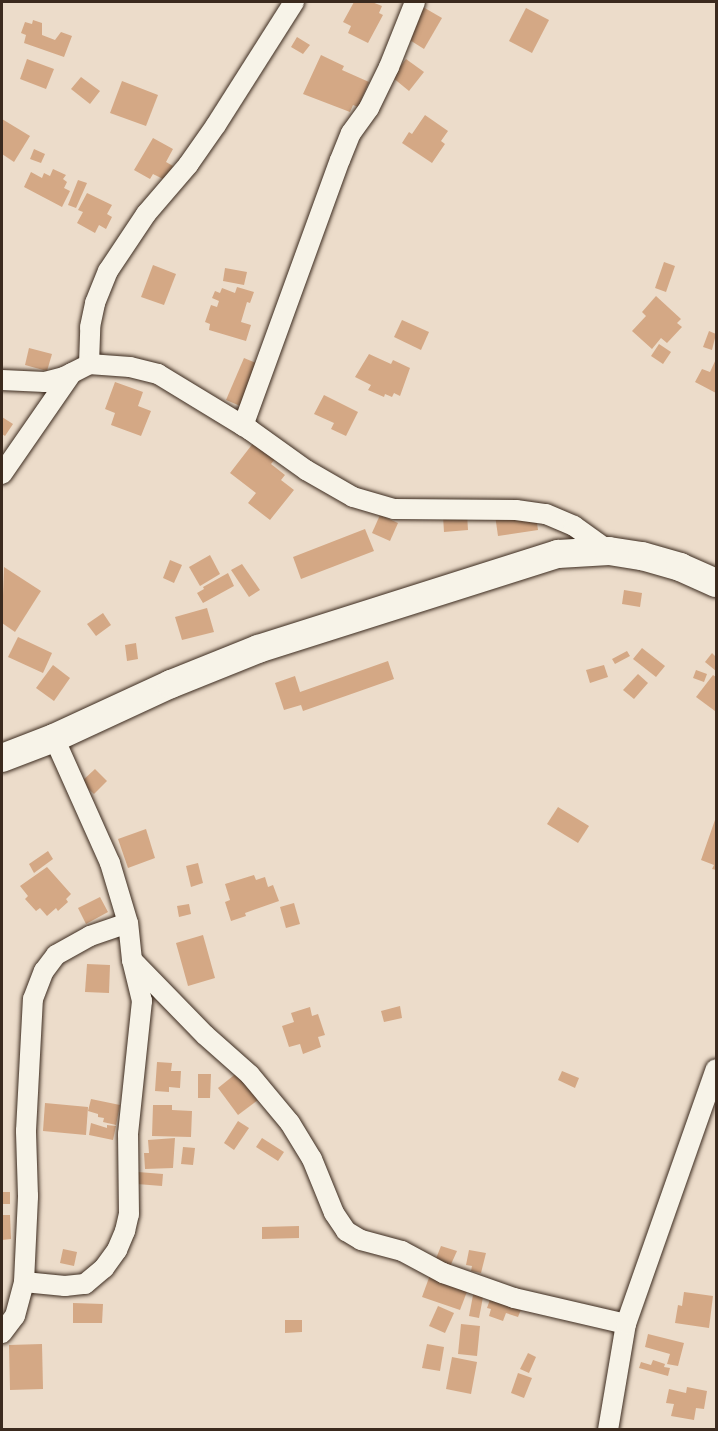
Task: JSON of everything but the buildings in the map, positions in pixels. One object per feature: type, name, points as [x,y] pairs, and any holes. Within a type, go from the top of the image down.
[{"type":"street","points":[[2,474],[81,369],[95,303],[108,271],[146,214],[188,165],[216,125],[294,2]]},
{"type":"street","points":[[243,426],[340,160],[351,133],[369,108],[389,67],[415,2]]},
{"type":"street","points":[[2,380],[45,382],[81,369],[130,367],[158,374],[243,426],[306,470],[353,497],[394,509],[516,510],[546,514],[574,526],[609,551]]},
{"type":"street","points":[[2,758],[54,738],[171,684],[258,649],[558,554],[609,551],[642,556],[680,567],[717,584]]},
{"type":"street","points":[[24,1282],[65,1286],[85,1284],[104,1268],[117,1250],[125,1231],[129,1214],[128,1134],[142,1001],[132,960],[128,923],[110,863],[54,738]]},
{"type":"street","points":[[2,1333],[15,1316],[24,1282],[28,1196],[26,1131],[33,999],[44,971],[56,955],[90,936],[128,923]]},
{"type":"street","points":[[132,960],[205,1035],[250,1075],[290,1123],[312,1159],[334,1213],[346,1231],[361,1240],[402,1251],[443,1274],[514,1298],[626,1324]]},
{"type":"street","points":[[608,1430],[626,1324],[717,1069]]}]
